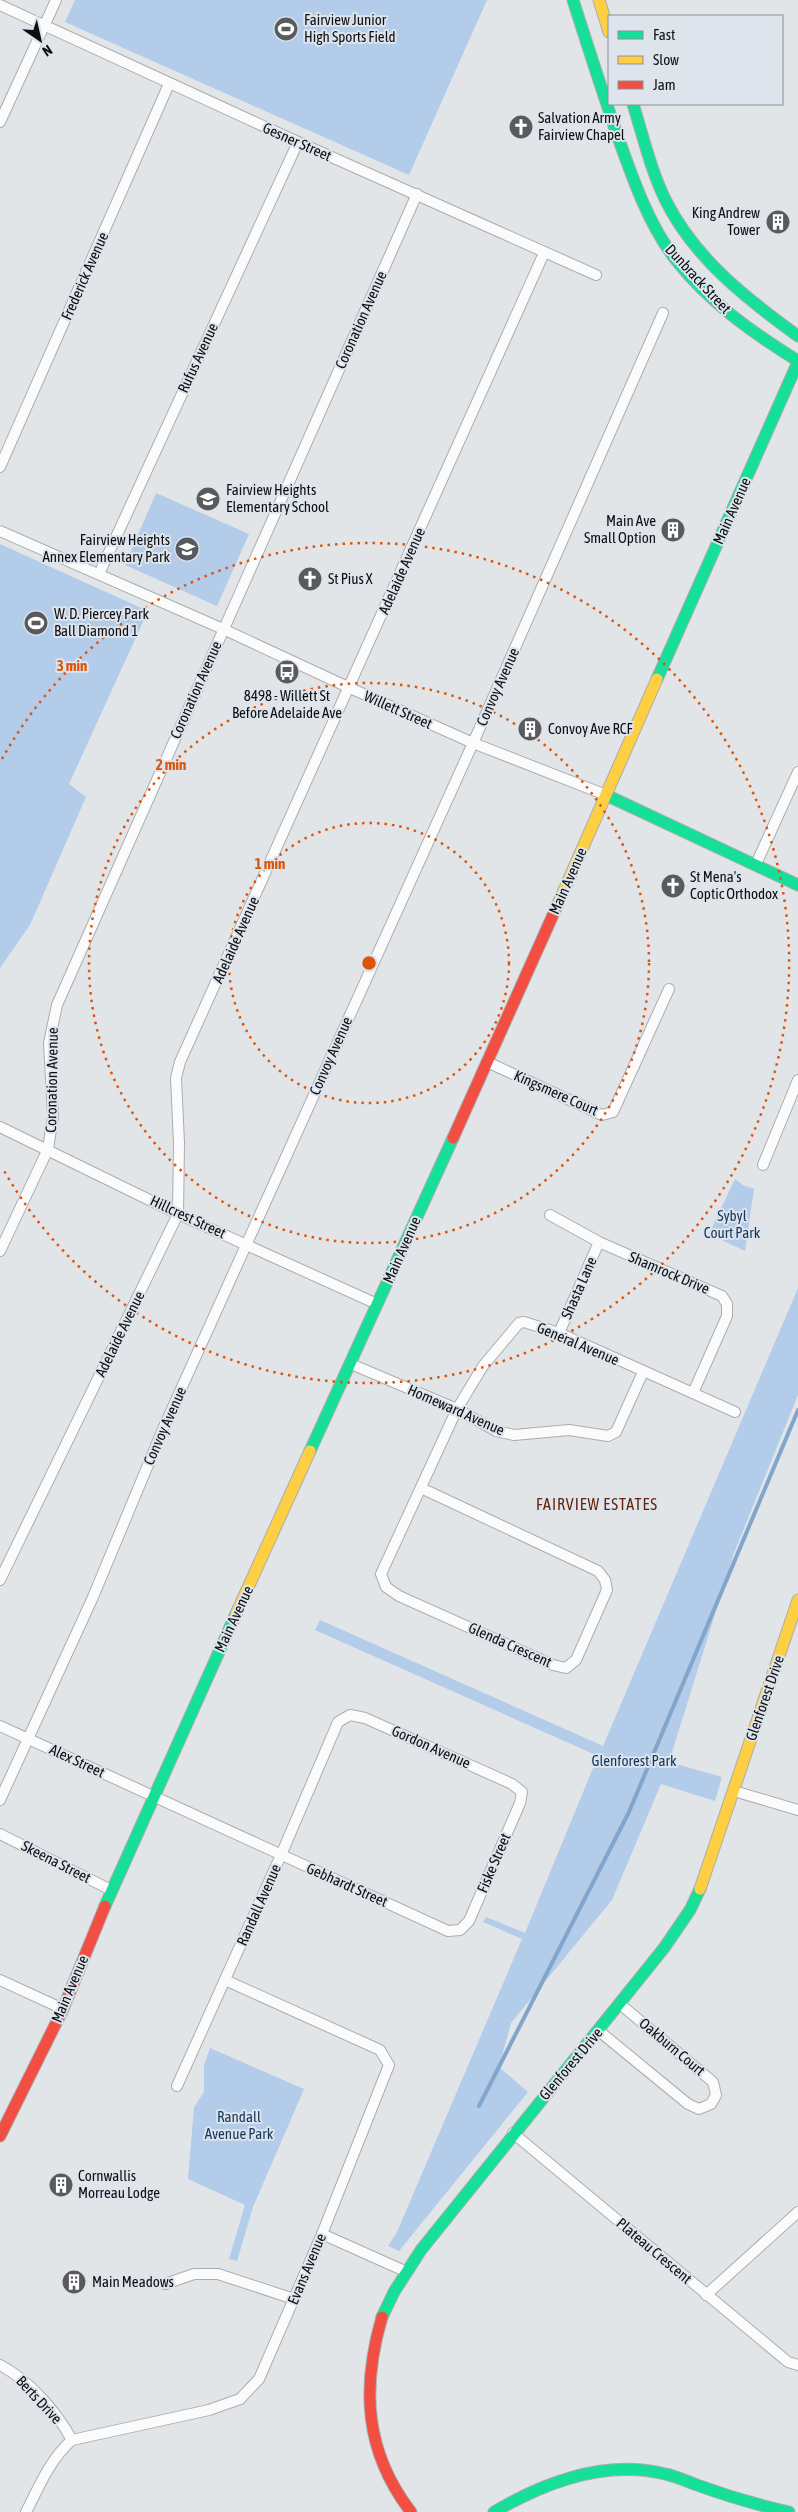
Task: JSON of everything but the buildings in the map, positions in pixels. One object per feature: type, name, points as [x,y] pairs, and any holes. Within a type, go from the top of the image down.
[{"type":"street","points":[[0,122],[56,0]]},
{"type":"street","name":"Dunbrack Street","points":[[573,0],[607,106],[638,192],[663,241],[688,272],[733,316],[798,361]]},
{"type":"street","points":[[599,0],[608,29]]},
{"type":"street","name":"Gesner Street","points":[[0,5],[169,84],[596,275]]},
{"type":"street","name":"Frederick Avenue","points":[[0,467],[169,84]]},
{"type":"street","name":"Dunbrack Street","points":[[632,105],[664,196],[693,242],[721,275],[758,308],[798,336]]},
{"type":"street","name":"Rufus Avenue","points":[[98,574],[298,142]]},
{"type":"street","name":"Coronation Avenue","points":[[0,1252],[48,1149],[52,1132],[53,1116],[49,1043],[57,1005],[417,194]]},
{"type":"street","name":"Adelaide Avenue","points":[[0,1580],[178,1214],[179,1143],[176,1078],[180,1062],[350,688],[544,253]]},
{"type":"street","name":"Convoy Avenue","points":[[0,1800],[93,1596],[163,1429],[474,743],[663,313]]},
{"type":"street","name":"Main Avenue","points":[[1,2132],[63,2009],[111,1890],[487,1062],[798,361]]},
{"type":"street","name":"Willett Street","points":[[0,531],[223,629],[474,743],[606,795],[798,885]]},
{"type":"street","points":[[756,864],[798,772]]},
{"type":"street","name":"Kingsmere Court","points":[[487,1062],[602,1115],[612,1112],[669,989]]},
{"type":"street","points":[[763,1165],[798,1080]]},
{"type":"street","name":"Hillcrest Street","points":[[0,1126],[178,1214],[377,1304]]},
{"type":"street","name":"Shamrock Drive","points":[[550,1215],[598,1242],[722,1296],[727,1304],[726,1316],[693,1393]]},
{"type":"street","name":"Shasta Lane","points":[[559,1333],[598,1242]]},
{"type":"street","name":"General Avenue","points":[[457,1410],[483,1366],[519,1323],[524,1322],[559,1333],[735,1412]]},
{"type":"street","name":"Homeward Avenue","points":[[351,1364],[457,1410],[496,1431],[514,1435],[569,1430],[608,1436],[616,1432],[644,1372]]},
{"type":"street","name":"Glenda Crescent","points":[[421,1488],[598,1572],[605,1580],[607,1590],[576,1660],[566,1668],[553,1664],[399,1596],[386,1587],[381,1574],[457,1410]]},
{"type":"street","name":"Glenforest Drive","points":[[411,2512],[394,2491],[376,2451],[369,2392],[372,2354],[379,2328],[393,2293],[513,2133],[599,2031],[664,1948],[690,1910],[706,1876],[798,1600]]},
{"type":"street","name":"Gordon Avenue","points":[[338,1722],[350,1716],[365,1718],[512,1784],[522,1792]]},
{"type":"street","name":"Randall Avenue","points":[[176,2086],[281,1855],[338,1722]]},
{"type":"street","name":"Alex Street","points":[[0,1726],[153,1797]]},
{"type":"street","points":[[734,1791],[798,1810]]},
{"type":"street","name":"Fiske Street","points":[[460,1930],[469,1921],[520,1803],[522,1792]]},
{"type":"street","name":"Gebhardt Street","points":[[153,1797],[448,1931],[460,1930]]},
{"type":"street","name":"Skeena Street","points":[[0,1834],[111,1890]]},
{"type":"street","points":[[0,1980],[63,2009]]},
{"type":"street","name":"Evans Avenue","points":[[72,2440],[209,2410],[240,2399],[258,2379],[322,2234],[389,2065],[380,2050],[225,1980]]},
{"type":"street","name":"Oakburn Court","points":[[599,2031],[688,2104],[700,2109],[711,2104],[716,2095],[713,2082],[620,2004]]},
{"type":"street","name":"Plateau Crescent","points":[[513,2133],[788,2362],[798,2365]]},
{"type":"street","points":[[706,2295],[798,2212]]},
{"type":"street","points":[[322,2234],[407,2272]]},
{"type":"street","points":[[165,2284],[194,2274],[218,2274],[294,2299]]},
{"type":"street","name":"Berts Drive","points":[[0,2365],[13,2372],[35,2391],[66,2429],[72,2440]]},
{"type":"street","points":[[26,2512],[44,2475],[62,2449],[72,2440]]},
{"type":"street","points":[[494,2512],[520,2496],[550,2482],[595,2471],[630,2469],[659,2472],[761,2509],[789,2512]]},
{"type":"green space","points":[[75,0],[487,0],[409,175],[65,22]]},
{"type":"green space","name":"Fairview Heights Annex Elementary Park","points":[[156,493],[249,534],[217,606],[125,565]]},
{"type":"green space","points":[[0,544],[148,611],[69,784],[86,797],[30,925],[0,968]]},
{"type":"green space","name":"Sybyl Court Park","points":[[735,1179],[743,1185],[754,1189],[745,1251],[709,1234]]},
{"type":"green space","name":"Glenforest Park","points":[[798,1288],[798,1395],[734,1553],[669,1762],[722,1777],[715,1801],[661,1784],[612,1900],[511,2023],[499,2067],[528,2092],[399,2251],[388,2246],[397,2232],[522,1939],[483,1922],[486,1917],[525,1933],[598,1756],[315,1630],[320,1620],[603,1746]]},
{"type":"green space","name":"Randall Avenue Park","points":[[210,2048],[304,2089],[253,2207],[237,2261],[229,2259],[245,2205],[188,2179],[194,2107],[204,2092],[204,2065]]},
{"type":"waterway","points":[[479,2106],[629,1812],[798,1410]]},
{"type":"traffic: fast","points":[[573,0],[630,172],[650,218],[666,247],[703,290],[732,316],[798,361]]},
{"type":"traffic: fast","points":[[633,105],[661,190],[678,222],[707,259],[724,276],[741,292],[798,336]]},
{"type":"traffic: fast","points":[[657,679],[798,362]]},
{"type":"traffic: fast","points":[[606,795],[798,885]]},
{"type":"traffic: fast","points":[[310,1451],[453,1138]]},
{"type":"traffic: fast","points":[[105,1906],[236,1614]]},
{"type":"traffic: fast","points":[[382,2317],[394,2292],[421,2250],[664,1948],[690,1910],[700,1889]]},
{"type":"traffic: fast","points":[[494,2512],[534,2491],[555,2483],[576,2476],[620,2469],[643,2470],[677,2477],[731,2497],[789,2512]]},
{"type":"traffic: slow","points":[[599,0],[608,29]]},
{"type":"traffic: slow","points":[[557,906],[657,679]]},
{"type":"traffic: slow","points":[[236,1614],[310,1451]]},
{"type":"traffic: slow","points":[[700,1889],[798,1600]]},
{"type":"traffic: jam","points":[[453,1138],[557,906]]},
{"type":"traffic: jam","points":[[0,2136],[63,2009],[105,1906]]},
{"type":"traffic: jam","points":[[382,2317],[371,2369],[371,2419],[376,2443],[384,2466],[411,2512]]},
{"type":"place","name":"Fairview Junior High Sports Field","points":[[286,29]]},
{"type":"place","name":"Salvation Army Fairview Chapel","points":[[521,127]]},
{"type":"place","name":"King Andrew Tower","points":[[778,222]]},
{"type":"place","name":"Fairview Heights Elementary School","points":[[208,499]]},
{"type":"place","name":"Main Ave Small Option","points":[[673,530]]},
{"type":"place","name":"Fairview Heights Annex Elementary Park","points":[[187,549]]},
{"type":"place","name":"St Pius X","points":[[310,579]]},
{"type":"place","name":"W. D. Piercey Park Ball Diamond 1","points":[[36,623]]},
{"type":"place","name":"8498 - Willett St Before Adelaide Ave","points":[[287,672]]},
{"type":"place","name":"Convoy Ave RCF","points":[[530,729]]},
{"type":"place","name":"St Mena's Coptic Orthodox","points":[[673,886]]},
{"type":"place","name":"Cornwallis Morreau Lodge","points":[[61,2185]]},
{"type":"place","name":"Main Meadows","points":[[74,2282]]},
{"type":"district","name":"FAIRVIEW ESTATES","points":[[597,1504]]}]
